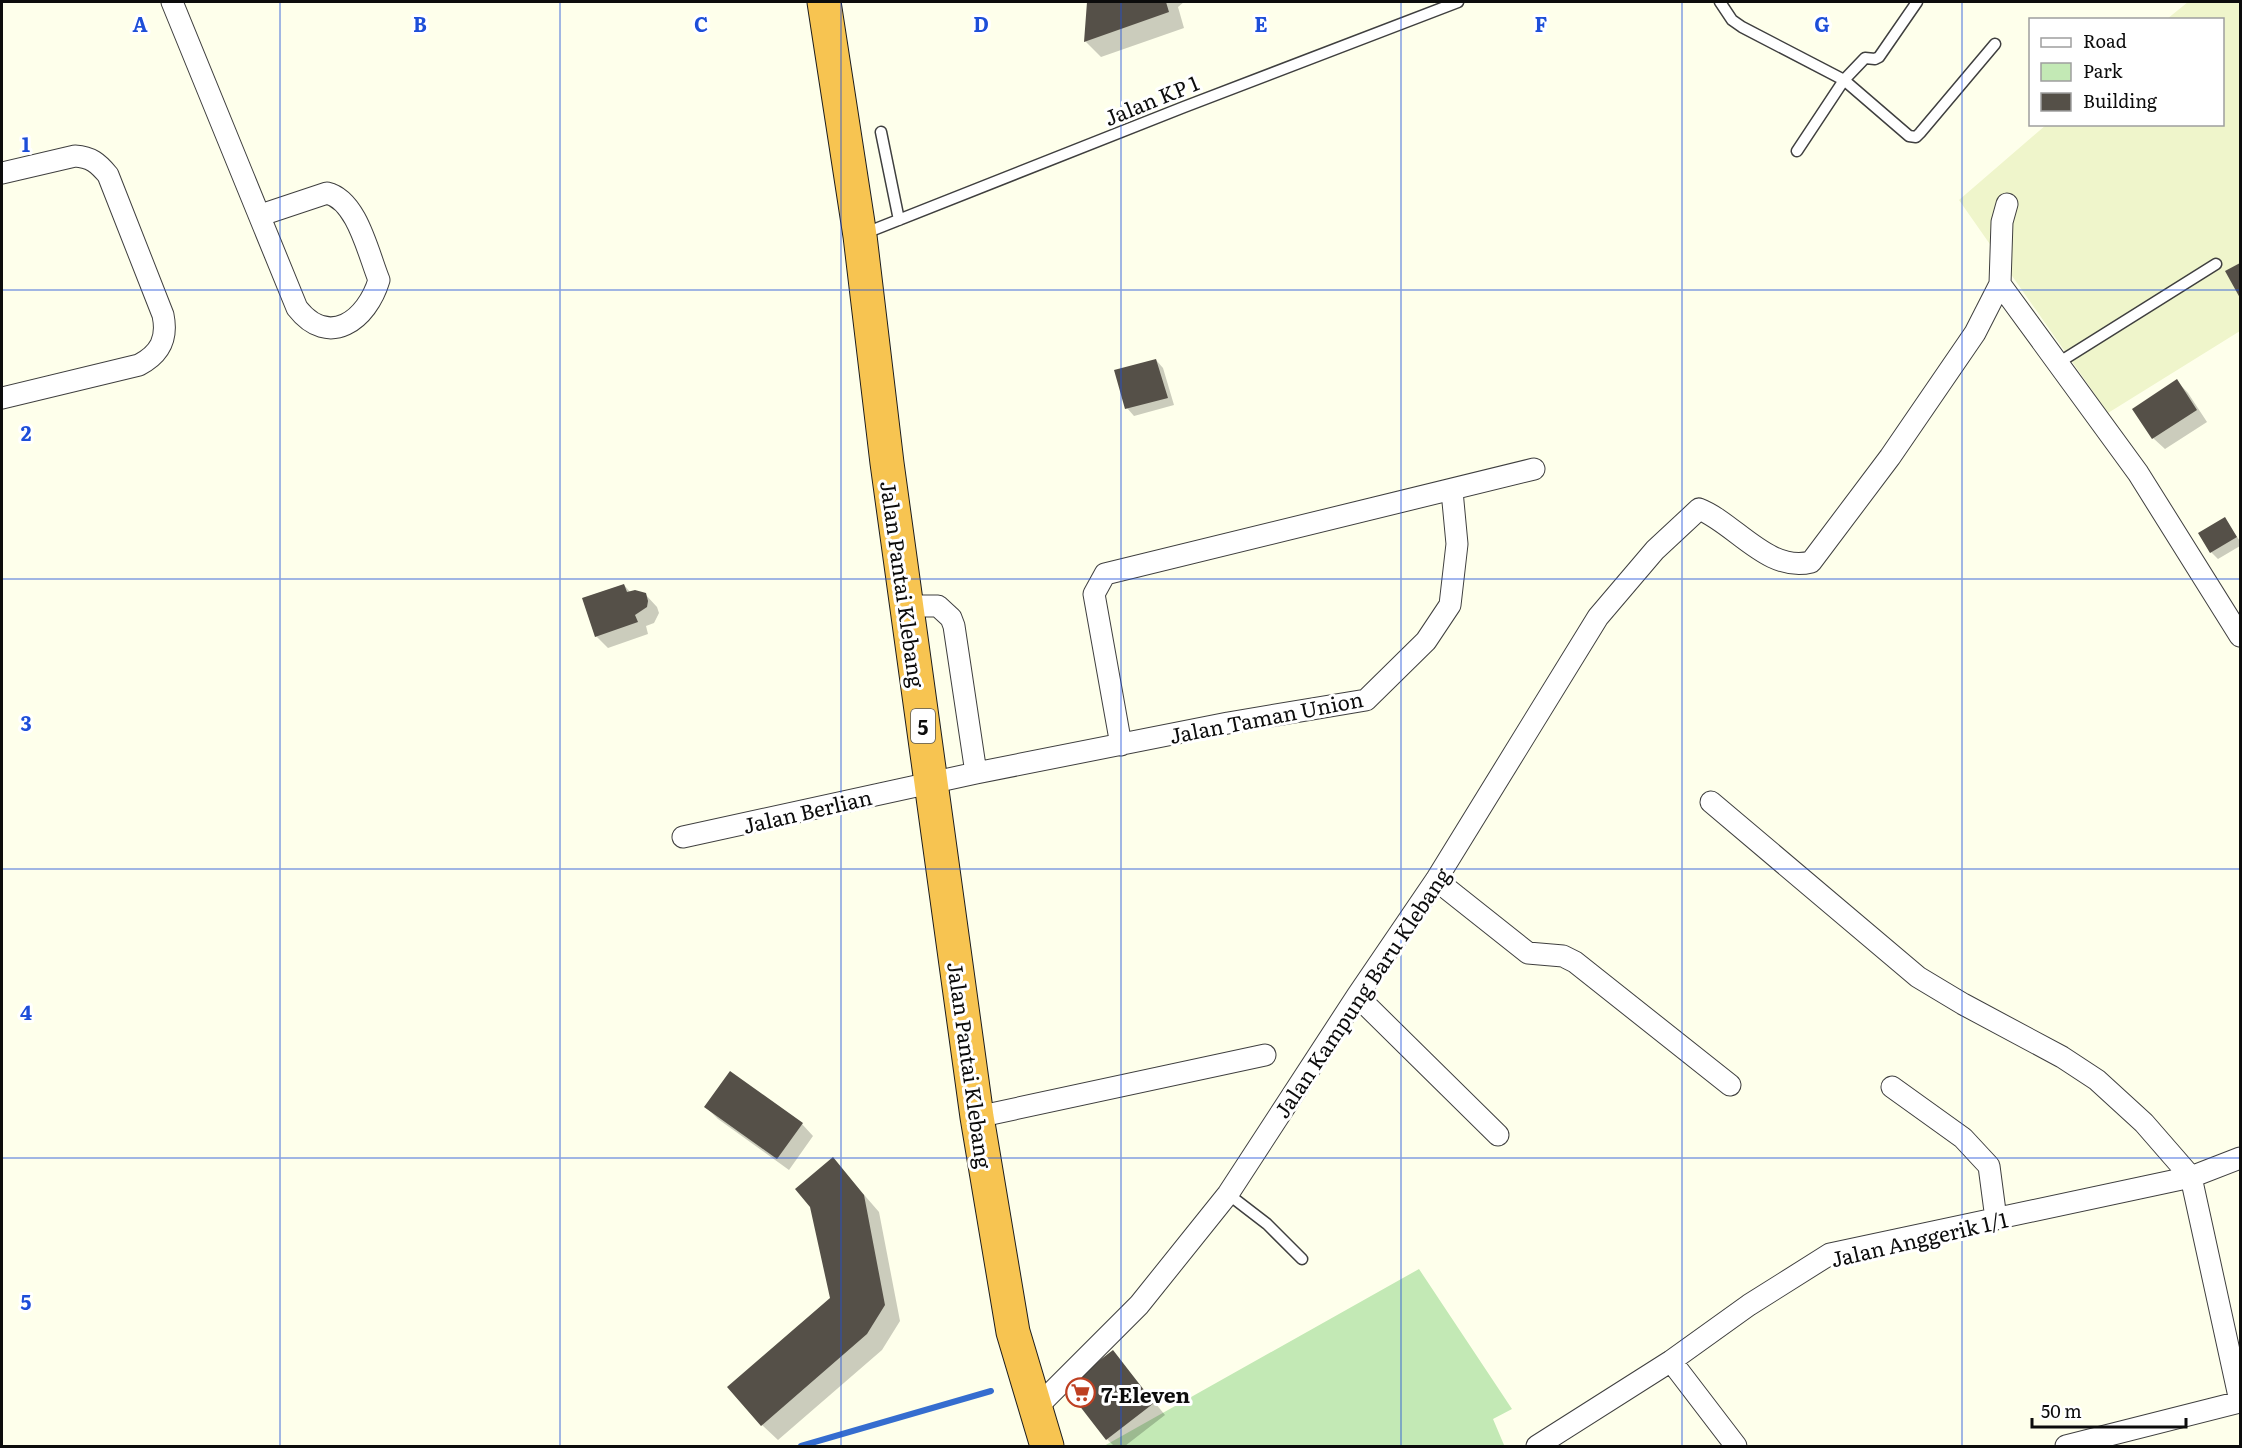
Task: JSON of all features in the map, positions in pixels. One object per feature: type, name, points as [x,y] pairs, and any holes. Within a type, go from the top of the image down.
[{"type":"highway","name":"Jalan Pantai Klebang","points":[[824,2],[860,236],[930,782],[977,1117],[1013,1332],[1034,1410],[1047,1446]]},
{"type":"street","points":[[172,2],[261,215],[297,308],[313,323],[335,328],[358,317],[368,306],[379,280],[353,215],[342,199],[327,193],[261,215]]},
{"type":"street","points":[[2,173],[75,156],[87,157],[98,164],[108,175],[166,328],[164,340],[158,351],[150,360],[139,365],[2,398]]},
{"type":"street","points":[[2007,204],[2001,222],[2000,284],[2138,473],[2241,636]]},
{"type":"street","name":"Jalan Kampung Baru Klebang","points":[[1034,1410],[1139,1305],[1228,1194],[1357,996],[1436,880],[1598,617],[1655,550],[1699,508],[1715,515],[1771,556],[1796,566],[1811,562],[1890,457],[1969,342],[2000,284]]},
{"type":"street","points":[[1121,745],[1094,594],[1105,574],[1452,491],[1534,469]]},
{"type":"street","name":"Jalan Taman Union","points":[[930,782],[1228,723],[1366,700],[1426,641],[1449,605],[1457,544],[1452,491]]},
{"type":"street","points":[[907,606],[938,606],[951,618],[976,772]]},
{"type":"street","name":"Jalan Berlian","points":[[684,837],[930,782]]},
{"type":"street","points":[[1711,802],[1918,977],[1962,1004],[2062,1057],[2097,1080],[2144,1123],[2191,1177],[2241,1402],[2066,1446]]},
{"type":"street","points":[[1436,880],[1528,952],[1563,956],[1575,962],[1730,1085]]},
{"type":"street","points":[[1357,996],[1498,1135]]},
{"type":"street","points":[[977,1117],[1265,1055]]},
{"type":"street","points":[[1892,1087],[1964,1138],[1989,1166],[1996,1219]]},
{"type":"street","name":"Jalan Anggerik 1/1","points":[[1537,1446],[1671,1361],[1749,1305],[1830,1254],[2191,1177],[2241,1158]]},
{"type":"street","points":[[1671,1361],[1736,1446]]},
{"type":"lane","name":"Jalan KP 1","points":[[860,236],[1458,2]]},
{"type":"lane","points":[[1720,2],[1732,20],[1742,27],[1844,80],[1909,136],[1916,137],[1995,44]]},
{"type":"lane","points":[[1797,151],[1844,80],[1865,58],[1878,57],[1917,2]]},
{"type":"lane","points":[[881,132],[899,220]]},
{"type":"lane","points":[[2058,363],[2216,264]]},
{"type":"lane","points":[[1228,1194],[1267,1224],[1302,1259]]},
{"type":"green space","points":[[2188,2],[2240,2],[2240,331],[2108,413],[1959,200],[2045,126],[2224,126],[2224,18],[2168,18]]},
{"type":"green space","points":[[1419,1269],[1512,1409],[1493,1419],[1504,1445],[1104,1446]]},
{"type":"building","points":[[1087,2],[1166,2],[1169,12],[1084,42]]},
{"type":"building","points":[[2240,263],[2240,298],[2225,271]]},
{"type":"building","points":[[1156,359],[1168,398],[1125,409],[1114,370]]},
{"type":"building","points":[[2177,379],[2197,410],[2152,439],[2132,409]]},
{"type":"building","points":[[2225,517],[2237,537],[2210,553],[2198,533]]},
{"type":"building","points":[[624,584],[627,592],[635,590],[646,593],[647,607],[635,615],[638,622],[595,637],[582,598]]},
{"type":"building","points":[[730,1071],[803,1123],[777,1159],[704,1107]]},
{"type":"building","points":[[833,1157],[864,1195],[885,1305],[867,1334],[761,1426],[727,1387],[830,1298],[810,1207],[795,1189]]},
{"type":"building","points":[[1113,1350],[1154,1403],[1106,1440],[1065,1387]]},
{"type":"waterway","points":[[801,1446],[991,1391]]},
{"type":"place","name":"7-Eleven","points":[[1080,1393]]}]
